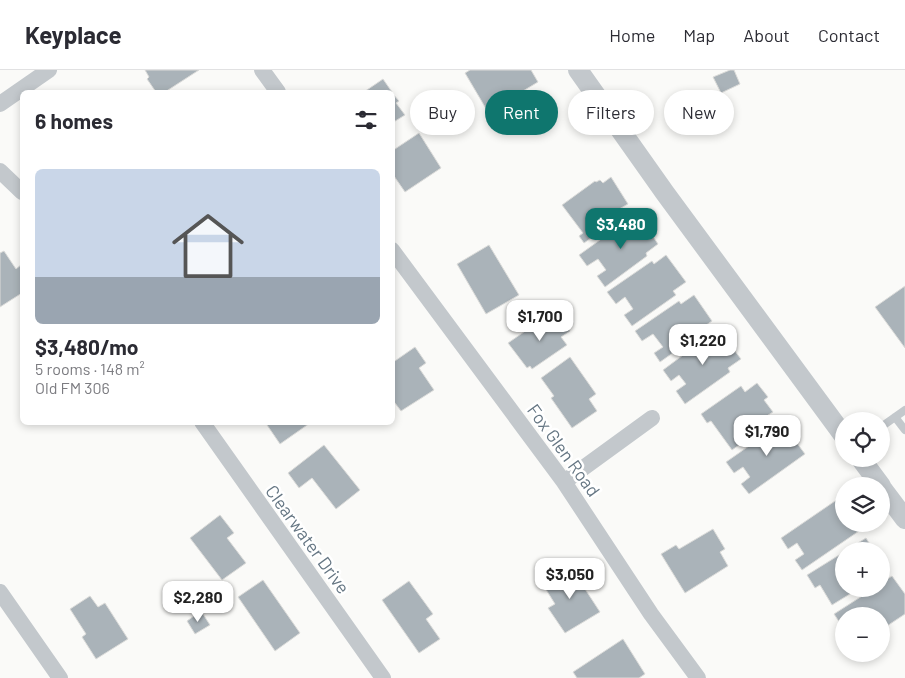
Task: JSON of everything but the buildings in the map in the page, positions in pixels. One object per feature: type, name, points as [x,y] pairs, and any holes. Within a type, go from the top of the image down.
[{"type":"street","points":[[20,90],[49,70]]},
{"type":"street","points":[[262,70],[277,90]]},
{"type":"street","points":[[578,70],[665,193],[835,424]]},
{"type":"street","points":[[0,104],[20,90]]},
{"type":"street","points":[[0,171],[20,190]]},
{"type":"street","name":"Fox Glen Road","points":[[395,254],[564,482],[651,614],[698,678]]},
{"type":"street","points":[[564,482],[652,418]]},
{"type":"street","name":"Clearwater Drive","points":[[204,425],[383,678]]},
{"type":"street","points":[[890,499],[905,519]]},
{"type":"street","points":[[0,592],[60,678]]},
{"type":"lane","points":[[890,421],[905,410]]},
{"type":"lane","points":[[896,417],[905,430]]}]
